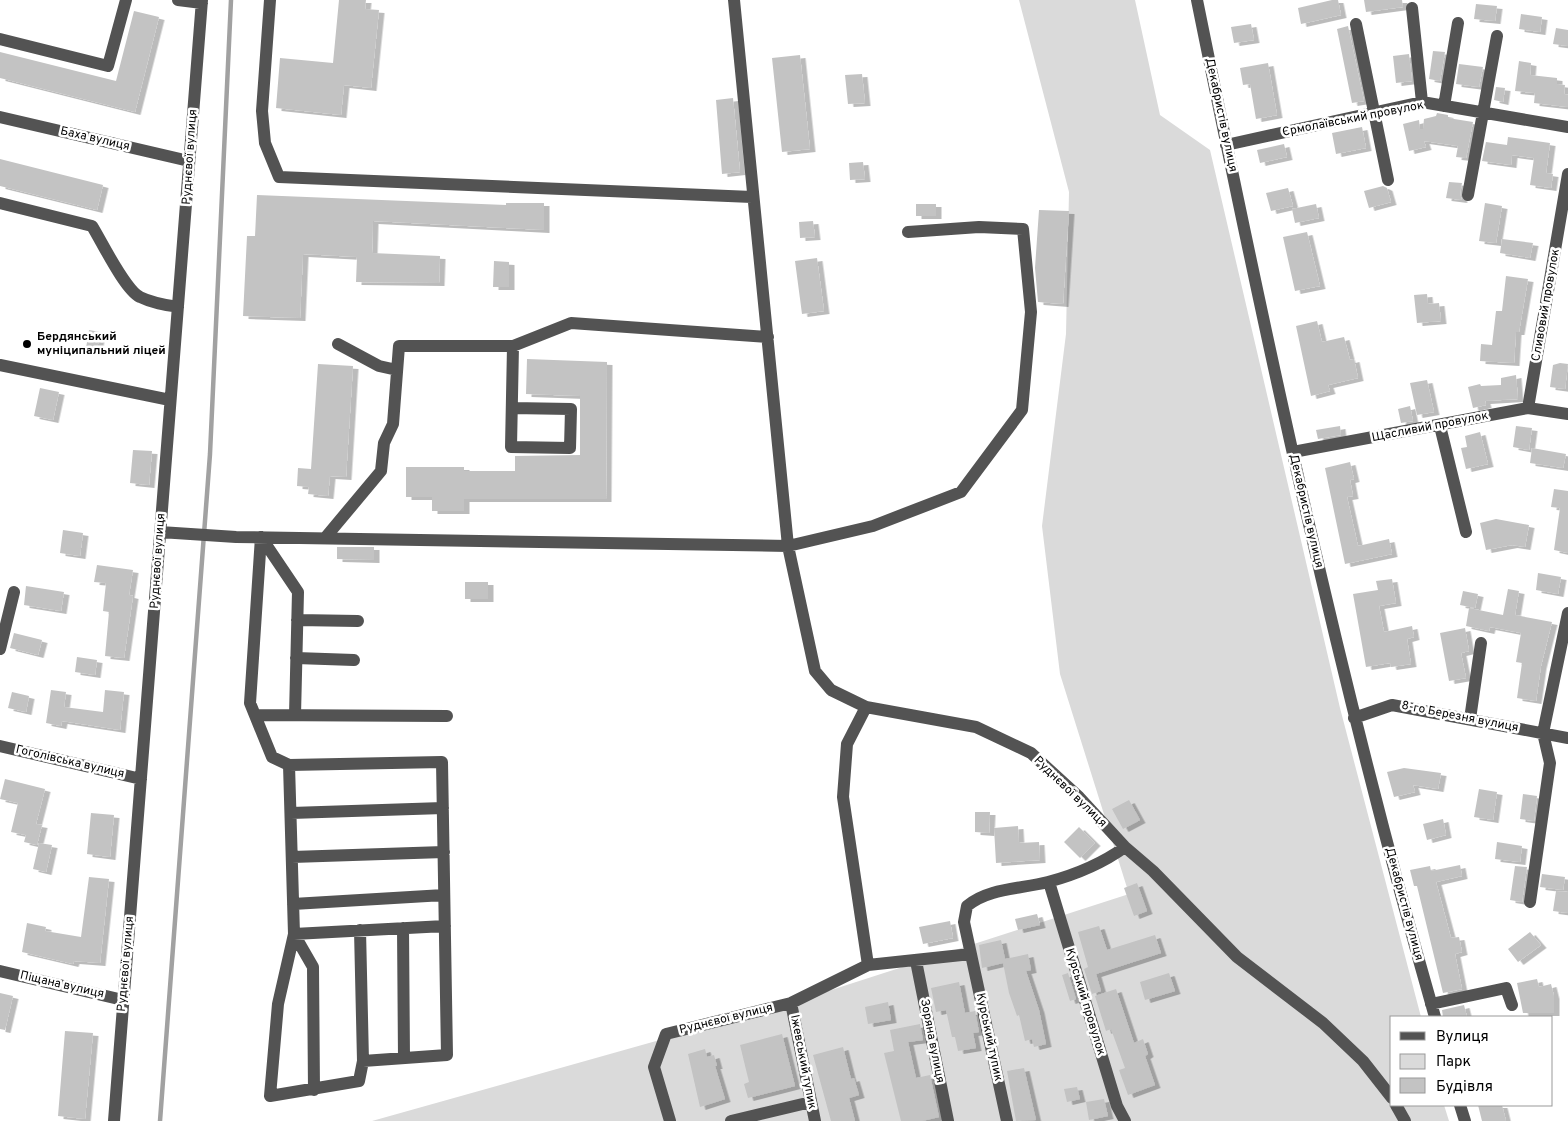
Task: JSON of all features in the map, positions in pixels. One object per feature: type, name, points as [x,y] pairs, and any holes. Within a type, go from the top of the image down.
[{"type":"street","points":[[0,39],[108,66],[126,0]]},
{"type":"street","points":[[178,0],[202,1]]},
{"type":"street","points":[[270,0],[262,111],[264,143],[279,177],[752,197]]},
{"type":"street","name":"Руднєвої вулиця","points":[[734,0],[788,546],[815,671],[831,690],[866,707],[976,727],[1030,753],[1079,797],[1125,847],[1153,871],[1237,957],[1323,1023],[1364,1061],[1390,1095]]},
{"type":"street","name":"Декабристів вулиця","points":[[1197,0],[1226,145],[1293,452],[1354,718],[1435,1016]]},
{"type":"street","name":"Руднєвої вулиця","points":[[114,1121],[202,1]]},
{"type":"street","points":[[1412,8],[1422,102]]},
{"type":"street","points":[[1444,106],[1458,23]]},
{"type":"street","points":[[1356,24],[1388,180]]},
{"type":"street","points":[[1468,195],[1482,112],[1498,36]]},
{"type":"street","name":"Єрмолаївський провулок","points":[[1226,145],[1422,102],[1568,126]]},
{"type":"street","name":"Баха вулиця","points":[[0,117],[189,160]]},
{"type":"street","name":"Сливовий провулок","points":[[1528,408],[1568,174]]},
{"type":"street","points":[[0,203],[92,226],[118,270],[138,296],[157,304],[178,307]]},
{"type":"street","points":[[160,532],[236,537],[788,546],[873,526],[961,492],[1022,410],[1031,312],[1023,229],[979,227],[908,232]]},
{"type":"street","points":[[325,538],[381,471],[384,443],[394,424],[399,346],[513,346],[571,323],[768,337]]},
{"type":"street","points":[[338,344],[379,366],[398,370]]},
{"type":"street","points":[[512,408],[571,410],[570,448],[511,446],[513,346]]},
{"type":"street","points":[[0,365],[170,400]]},
{"type":"street","name":"Щасливий провулок","points":[[1293,452],[1528,408],[1568,414]]},
{"type":"street","points":[[1440,426],[1466,532]]},
{"type":"street","points":[[261,537],[298,592],[295,715]]},
{"type":"street","points":[[261,537],[250,703],[272,757],[289,765],[442,762],[447,1055],[363,1061]]},
{"type":"street","points":[[0,649],[14,592]]},
{"type":"street","points":[[1530,902],[1550,763],[1543,733],[1568,613]]},
{"type":"street","points":[[297,620],[358,621]]},
{"type":"street","points":[[1470,719],[1481,643]]},
{"type":"street","points":[[296,658],[354,660]]},
{"type":"street","name":"8-го Березня вулиця","points":[[1354,718],[1392,704],[1568,738]]},
{"type":"street","points":[[866,707],[846,744],[842,797],[868,965]]},
{"type":"street","points":[[255,715],[447,716]]},
{"type":"street","name":"Гоголівська вулиця","points":[[0,746],[141,779]]},
{"type":"street","points":[[289,765],[294,934],[278,1004],[270,1096],[359,1081],[363,1061],[360,930]]},
{"type":"street","points":[[291,813],[443,808]]},
{"type":"street","points":[[971,954],[964,922],[967,906],[978,897],[1049,882],[1109,858],[1125,847]]},
{"type":"street","points":[[292,857],[444,852]]},
{"type":"street","name":"Курський провулок","points":[[1049,882],[1116,1106],[1125,1121]]},
{"type":"street","points":[[293,904],[444,895]]},
{"type":"street","points":[[294,934],[445,926]]},
{"type":"street","points":[[403,928],[404,1058]]},
{"type":"street","points":[[294,934],[313,967],[314,1090]]},
{"type":"street","name":"Руднєвої вулиця","points":[[670,1121],[654,1067],[666,1034],[791,1003],[868,965],[971,954]]},
{"type":"street","name":"Курський тупик","points":[[971,954],[1007,1121]]},
{"type":"street","name":"Зоряна вулиця","points":[[916,961],[948,1121]]},
{"type":"street","name":"Піщана вулиця","points":[[0,971],[123,1000]]},
{"type":"street","points":[[1431,1004],[1506,988],[1512,1005]]},
{"type":"street","name":"Іжевський тупик","points":[[791,1003],[815,1121]]},
{"type":"street","points":[[730,1121],[811,1102]]},
{"type":"street","points":[[1397,1106],[1405,1121]]},
{"type":"street","points":[[1460,1106],[1465,1121]]},
{"type":"green space","points":[[1019,0],[1135,0],[1160,115],[1210,150],[1340,708],[1421,1016],[1390,1016],[1390,1106],[1444,1106],[1449,1121],[372,1121],[791,1003],[1129,894],[1060,674],[1042,526],[1066,334],[1069,192]]},
{"type":"building","points":[[339,0],[366,0],[365,9],[379,10],[371,88],[344,85],[341,115],[276,108],[280,58],[333,63]]},
{"type":"building","points":[[1338,0],[1341,15],[1301,24],[1298,8]]},
{"type":"building","points":[[1364,0],[1402,0],[1403,7],[1366,12]]},
{"type":"building","points":[[1476,4],[1497,6],[1495,21],[1474,19]]},
{"type":"building","points":[[134,11],[159,17],[135,112],[0,78],[0,52],[116,81]]},
{"type":"building","points":[[1521,14],[1542,17],[1540,32],[1519,29]]},
{"type":"building","points":[[1251,24],[1254,40],[1234,43],[1231,27]]},
{"type":"building","points":[[1348,26],[1364,101],[1352,103],[1337,29]]},
{"type":"building","points":[[1556,28],[1568,30],[1568,46],[1553,44]]},
{"type":"building","points":[[1433,51],[1445,52],[1440,81],[1429,79]]},
{"type":"building","points":[[1409,54],[1412,81],[1396,83],[1393,56]]},
{"type":"building","points":[[800,55],[810,149],[782,152],[772,58]]},
{"type":"building","points":[[1519,61],[1531,63],[1530,75],[1557,78],[1557,84],[1565,85],[1564,94],[1568,95],[1568,107],[1534,103],[1535,93],[1515,91]]},
{"type":"building","points":[[1268,63],[1277,115],[1256,119],[1250,84],[1243,85],[1240,68]]},
{"type":"building","points":[[1459,64],[1483,67],[1479,87],[1456,84]]},
{"type":"building","points":[[862,74],[865,103],[848,104],[845,75]]},
{"type":"building","points":[[1496,87],[1505,88],[1503,102],[1494,100]]},
{"type":"building","points":[[733,98],[740,172],[722,174],[716,100]]},
{"type":"building","points":[[1437,113],[1448,115],[1448,118],[1473,122],[1466,158],[1456,157],[1458,146],[1424,141],[1426,147],[1409,151],[1403,124],[1419,120],[1420,129],[1423,129],[1424,119],[1436,116]]},
{"type":"building","points":[[1362,127],[1366,148],[1336,154],[1332,133]]},
{"type":"building","points":[[1508,137],[1550,143],[1546,173],[1553,174],[1551,188],[1530,185],[1534,158],[1512,155],[1511,165],[1482,161],[1486,142],[1507,145]]},
{"type":"building","points":[[1284,144],[1287,157],[1260,163],[1257,150]]},
{"type":"building","points":[[0,159],[103,185],[97,210],[0,186]]},
{"type":"building","points":[[863,162],[865,179],[850,180],[849,163]]},
{"type":"building","points":[[1449,182],[1462,183],[1460,194],[1462,200],[1446,198]]},
{"type":"building","points":[[1383,186],[1387,188],[1391,202],[1369,208],[1364,191]]},
{"type":"building","points":[[1288,188],[1293,206],[1271,211],[1266,193]]},
{"type":"building","points":[[257,195],[506,205],[506,203],[544,203],[544,230],[373,221],[372,253],[440,256],[439,283],[356,282],[357,257],[303,254],[300,318],[243,316],[247,236],[255,236]]},
{"type":"building","points":[[1485,203],[1502,206],[1496,243],[1479,241]]},
{"type":"building","points":[[916,204],[936,204],[936,216],[916,216]]},
{"type":"building","points":[[1316,204],[1319,218],[1295,223],[1292,209]]},
{"type":"building","points":[[1039,210],[1069,211],[1063,304],[1038,302],[1035,268]]},
{"type":"building","points":[[813,221],[815,237],[800,238],[799,222]]},
{"type":"building","points":[[1307,232],[1320,286],[1295,291],[1283,237]]},
{"type":"building","points":[[1502,239],[1533,243],[1530,258],[1500,253]]},
{"type":"building","points":[[817,258],[824,311],[802,314],[795,261]]},
{"type":"building","points":[[494,261],[509,262],[509,287],[493,287]]},
{"type":"building","points":[[1506,276],[1528,279],[1519,332],[1516,332],[1514,363],[1480,361],[1481,344],[1492,345],[1496,311],[1502,311]]},
{"type":"building","points":[[1427,294],[1428,304],[1439,303],[1441,321],[1417,323],[1414,295]]},
{"type":"building","points":[[1317,321],[1322,342],[1344,337],[1350,360],[1354,359],[1358,378],[1328,385],[1330,391],[1311,396],[1296,326]]},
{"type":"building","points":[[89,330],[100,332],[97,350],[86,348]]},
{"type":"building","points":[[527,359],[607,362],[606,499],[464,499],[464,511],[432,511],[432,497],[406,497],[406,467],[464,467],[464,471],[515,471],[515,456],[580,455],[580,396],[526,394]]},
{"type":"building","points":[[1560,363],[1568,364],[1565,389],[1550,387],[1553,365]]},
{"type":"building","points":[[318,364],[353,366],[346,477],[330,476],[328,496],[308,494],[309,487],[297,486],[298,468],[311,469]]},
{"type":"building","points":[[1516,375],[1518,399],[1485,401],[1486,405],[1473,408],[1468,387],[1480,384],[1481,386],[1501,385],[1501,378]]},
{"type":"building","points":[[1427,380],[1434,412],[1417,415],[1410,383]]},
{"type":"building","points":[[40,388],[59,392],[53,420],[34,416]]},
{"type":"building","points":[[1410,406],[1413,421],[1401,423],[1398,409]]},
{"type":"building","points":[[1340,426],[1341,435],[1318,439],[1316,430]]},
{"type":"building","points":[[1516,426],[1532,428],[1529,450],[1513,447]]},
{"type":"building","points":[[1480,432],[1488,464],[1466,469],[1461,448],[1467,447],[1465,436]]},
{"type":"building","points":[[1532,448],[1566,454],[1563,468],[1530,463]]},
{"type":"building","points":[[133,450],[152,451],[149,485],[130,483]]},
{"type":"building","points":[[1350,462],[1354,479],[1350,480],[1353,496],[1347,497],[1358,546],[1389,539],[1392,554],[1345,564],[1325,468]]},
{"type":"building","points":[[1554,489],[1568,491],[1568,553],[1554,550],[1560,508],[1551,507]]},
{"type":"building","points":[[1496,519],[1529,525],[1525,547],[1512,545],[1486,550],[1480,523]]},
{"type":"building","points":[[63,530],[83,533],[80,556],[60,553]]},
{"type":"building","points":[[337,547],[374,547],[374,560],[337,559]]},
{"type":"building","points":[[97,565],[133,570],[129,595],[133,596],[124,658],[105,656],[109,612],[103,611],[106,583],[94,582]]},
{"type":"building","points":[[1538,573],[1561,577],[1558,594],[1536,590]]},
{"type":"building","points":[[1392,579],[1396,603],[1379,606],[1384,632],[1412,626],[1414,637],[1407,639],[1411,664],[1391,667],[1390,663],[1366,667],[1353,594],[1378,590],[1376,581]]},
{"type":"building","points":[[465,582],[488,582],[488,599],[465,599]]},
{"type":"building","points":[[26,586],[64,592],[61,611],[24,605]]},
{"type":"building","points":[[1508,589],[1519,591],[1515,615],[1552,622],[1541,666],[1536,701],[1517,698],[1522,663],[1516,662],[1521,633],[1490,627],[1489,631],[1466,626],[1469,608],[1503,615]]},
{"type":"building","points":[[1463,591],[1478,594],[1475,608],[1460,605]]},
{"type":"building","points":[[1465,628],[1469,651],[1461,653],[1466,678],[1449,681],[1440,633]]},
{"type":"building","points":[[14,633],[42,640],[38,655],[10,648]]},
{"type":"building","points":[[77,657],[97,660],[95,675],[75,672]]},
{"type":"building","points":[[51,690],[66,692],[64,707],[103,712],[105,690],[124,692],[120,730],[62,721],[61,726],[46,723]]},
{"type":"building","points":[[12,692],[29,696],[26,712],[8,708]]},
{"type":"building","points":[[1404,768],[1441,773],[1438,789],[1413,785],[1415,792],[1394,797],[1387,772]]},
{"type":"building","points":[[5,779],[45,789],[36,824],[42,825],[37,845],[24,842],[26,835],[11,832],[18,803],[0,799]]},
{"type":"building","points":[[1479,789],[1497,792],[1493,820],[1474,817]]},
{"type":"building","points":[[1523,794],[1537,796],[1534,821],[1520,819]]},
{"type":"building","points":[[1129,800],[1140,820],[1123,829],[1112,809]]},
{"type":"building","points":[[975,812],[990,812],[989,833],[975,832]]},
{"type":"building","points":[[91,813],[114,815],[110,857],[87,854]]},
{"type":"building","points":[[1443,819],[1446,835],[1427,840],[1423,824]]},
{"type":"building","points":[[1018,826],[1019,843],[1039,842],[1040,860],[996,863],[994,828]]},
{"type":"building","points":[[1079,827],[1095,843],[1080,858],[1064,842]]},
{"type":"building","points":[[1497,842],[1522,846],[1520,862],[1495,859]]},
{"type":"building","points":[[39,843],[52,845],[46,872],[33,869]]},
{"type":"building","points":[[1460,865],[1462,876],[1436,882],[1451,938],[1459,937],[1462,952],[1455,954],[1462,989],[1443,993],[1417,886],[1414,886],[1410,870],[1430,866],[1431,871]]},
{"type":"building","points":[[1515,866],[1527,867],[1522,902],[1510,900]]},
{"type":"building","points":[[1542,874],[1565,877],[1563,890],[1540,887]]},
{"type":"building","points":[[89,877],[109,879],[100,963],[74,961],[73,964],[22,952],[27,923],[46,927],[45,931],[81,937]]},
{"type":"building","points":[[1137,883],[1147,911],[1134,916],[1124,888]]},
{"type":"building","points":[[1556,891],[1568,892],[1568,913],[1553,911]]},
{"type":"building","points":[[1037,914],[1040,925],[1018,930],[1015,919]]},
{"type":"building","points":[[950,921],[953,938],[923,944],[919,927]]},
{"type":"building","points":[[1099,926],[1107,950],[1155,935],[1161,953],[1096,974],[1101,991],[1092,994],[1084,969],[1088,967],[1078,932]]},
{"type":"building","points":[[1530,932],[1541,945],[1518,962],[1508,949]]},
{"type":"building","points":[[1001,940],[1005,959],[1028,954],[1031,970],[1026,971],[1039,1010],[1046,1044],[1034,1047],[1032,1039],[1025,1041],[1019,1015],[1017,1016],[1009,993],[1003,963],[982,968],[979,945]]},
{"type":"building","points":[[1068,973],[1076,999],[1070,1001],[1062,975]]},
{"type":"building","points":[[1169,973],[1175,991],[1145,1000],[1140,982]]},
{"type":"building","points":[[1537,979],[1539,987],[1551,984],[1554,996],[1554,1013],[1523,1013],[1517,983]]},
{"type":"building","points":[[959,982],[965,1013],[975,1011],[979,1032],[973,1033],[976,1048],[958,1051],[955,1037],[952,1037],[946,1010],[936,1012],[931,988]]},
{"type":"building","points":[[1116,989],[1134,1043],[1143,1039],[1148,1054],[1145,1056],[1155,1085],[1128,1095],[1119,1070],[1125,1068],[1111,1029],[1106,1031],[1095,996]]},
{"type":"building","points":[[0,993],[13,996],[5,1030],[0,1029]]},
{"type":"building","points":[[888,1002],[891,1020],[868,1024],[865,1007]]},
{"type":"building","points":[[1464,1005],[1467,1016],[1443,1016],[1442,1010]]},
{"type":"building","points":[[920,1024],[923,1040],[908,1042],[916,1078],[930,1075],[939,1117],[922,1121],[901,1121],[884,1053],[894,1051],[890,1030]]},
{"type":"building","points":[[65,1031],[93,1033],[85,1119],[58,1116]]},
{"type":"building","points":[[782,1034],[795,1086],[748,1098],[744,1084],[749,1082],[740,1045]]},
{"type":"building","points":[[843,1047],[851,1079],[854,1078],[859,1095],[849,1098],[855,1121],[831,1121],[813,1055]]},
{"type":"building","points":[[705,1049],[707,1057],[714,1055],[717,1066],[715,1066],[725,1099],[700,1107],[688,1054]]},
{"type":"building","points":[[1024,1068],[1036,1120],[1016,1121],[1007,1071]]},
{"type":"building","points":[[1077,1087],[1080,1099],[1067,1102],[1064,1089]]},
{"type":"building","points":[[1104,1099],[1108,1116],[1089,1120],[1086,1102]]},
{"type":"building","points":[[1478,1106],[1502,1106],[1506,1121],[1482,1121]]},
{"type":"waterway","points":[[160,1121],[210,454],[231,0]]},
{"type":"place","name":"Бердянський муніципальний ліцей","points":[[27,344]]}]
